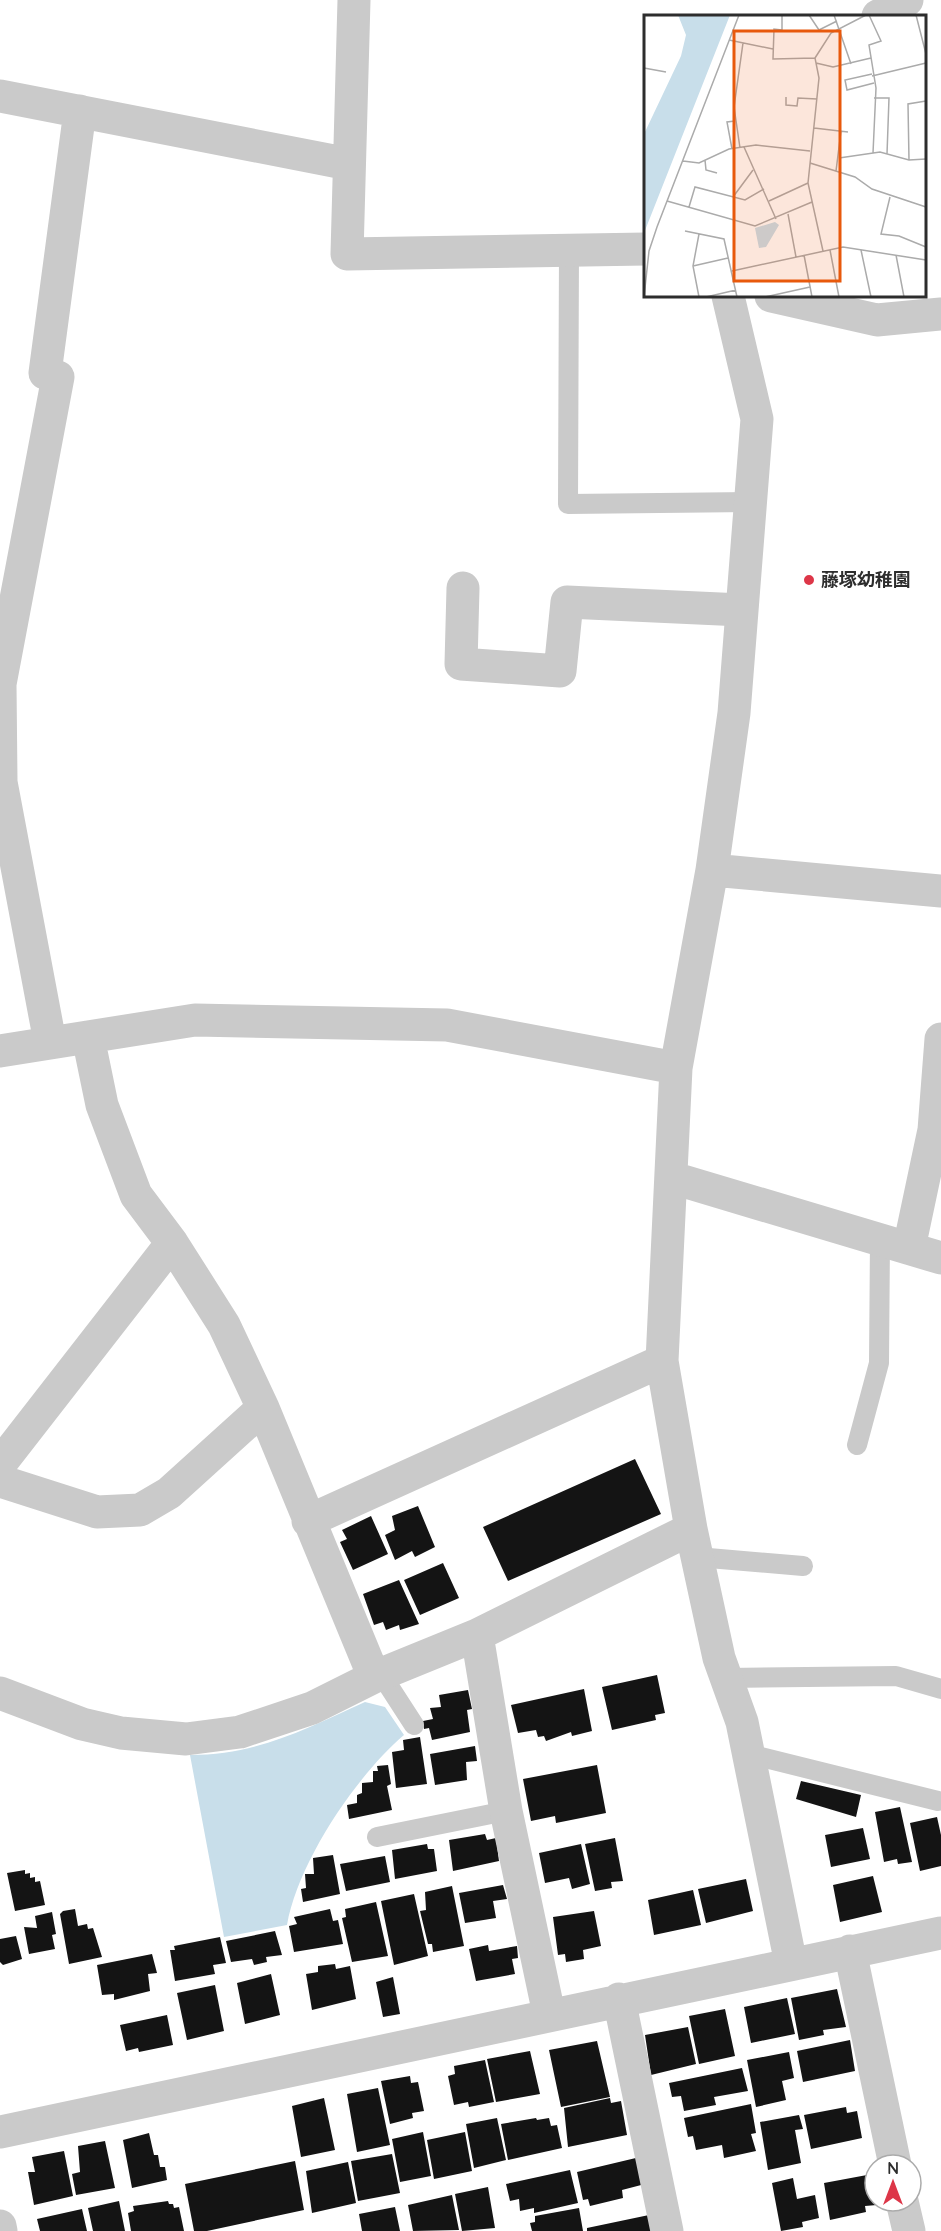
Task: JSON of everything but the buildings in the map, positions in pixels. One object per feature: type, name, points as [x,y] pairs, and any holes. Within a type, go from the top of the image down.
[{"type":"street","points":[[354,0],[347,254],[644,249]]},
{"type":"street","points":[[880,15],[908,0]]},
{"type":"street","points":[[0,96],[349,164]]},
{"type":"street","points":[[50,1042],[2,801],[0,684],[58,378],[45,373],[80,111]]},
{"type":"street","points":[[728,297],[757,419],[734,713],[712,870],[676,1068],[673,1178],[662,1361],[694,1543],[719,1658],[742,1722],[791,1964]]},
{"type":"street","points":[[775,297],[877,320],[941,314]]},
{"type":"street","points":[[462,588],[461,664],[560,671],[567,602],[742,610]]},
{"type":"street","points":[[712,870],[941,891]]},
{"type":"street","points":[[0,1051],[195,1020],[447,1025],[676,1068]]},
{"type":"street","points":[[88,1037],[102,1104],[136,1195],[172,1243],[224,1324],[263,1408],[308,1521],[377,1676]]},
{"type":"street","points":[[894,1244],[938,1130],[941,1039]]},
{"type":"street","points":[[673,1178],[941,1258]]},
{"type":"street","points":[[0,1464],[172,1243]]},
{"type":"street","points":[[308,1521],[662,1361]]},
{"type":"street","points":[[0,1480],[97,1512],[140,1509],[169,1493],[263,1408]]},
{"type":"street","points":[[0,1693],[82,1724],[121,1734],[186,1739],[240,1732],[312,1708],[377,1676],[694,1543]]},
{"type":"street","points":[[477,1635],[506,1812],[549,2014]]},
{"type":"street","points":[[0,2132],[619,1999],[941,1933]]},
{"type":"street","points":[[850,1951],[892,2153]]},
{"type":"street","points":[[619,1999],[667,2231]]},
{"type":"street","points":[[905,2213],[909,2231]]},
{"type":"street","points":[[0,2226],[1,2231]]},
{"type":"lane","points":[[569,250],[568,504],[751,502]]},
{"type":"lane","points":[[856,1445],[879,1363],[894,1244]]},
{"type":"lane","points":[[694,1543],[803,1566]]},
{"type":"lane","points":[[377,1676],[414,1725]]},
{"type":"lane","points":[[726,1678],[896,1676],[941,1689]]},
{"type":"lane","points":[[749,1754],[938,1802]]},
{"type":"lane","points":[[377,1837],[506,1812]]},
{"type":"water","points":[[365,1702],[385,1707],[404,1735],[367,1773],[332,1822],[303,1874],[287,1925],[224,1937],[190,1755],[237,1751],[280,1739]]},
{"type":"place","name":"藤塚幼稚園","points":[[809,580]]}]
